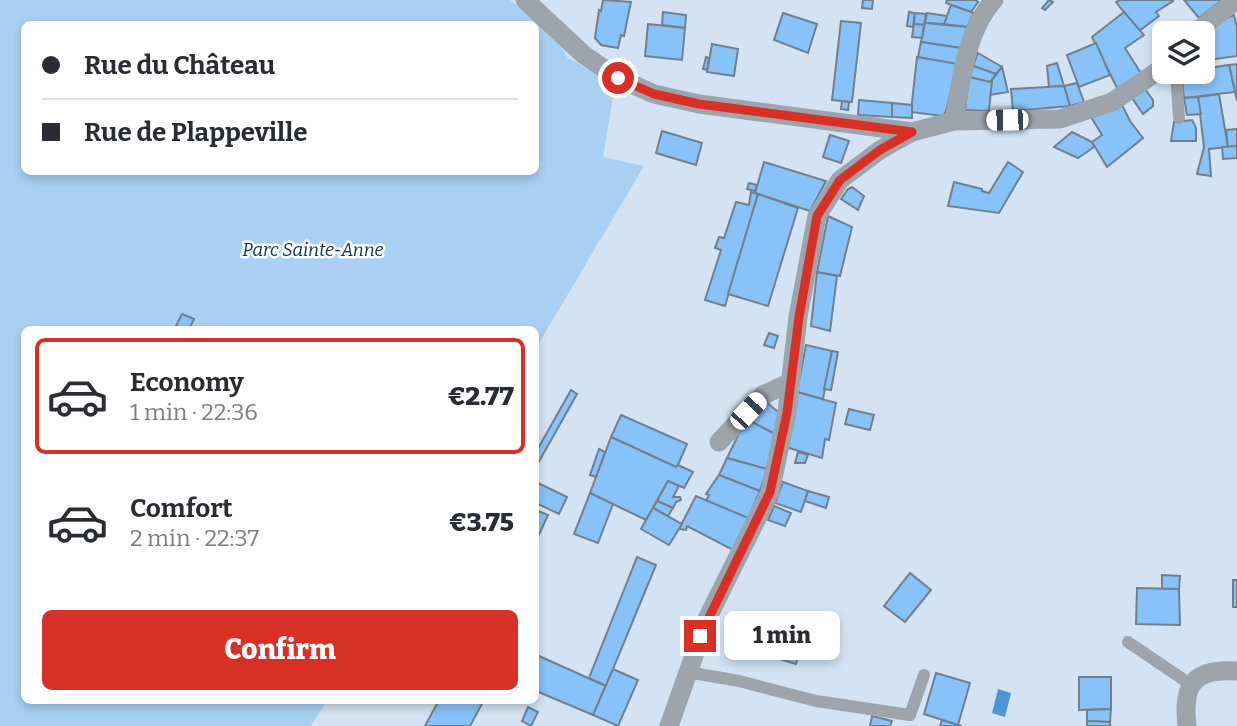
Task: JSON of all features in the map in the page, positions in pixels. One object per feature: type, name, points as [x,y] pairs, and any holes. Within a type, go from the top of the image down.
[{"type":"street","points":[[525,0],[584,55],[618,78],[654,94],[699,104],[912,132]]},
{"type":"street","points":[[954,121],[973,35],[994,0]]},
{"type":"street","points":[[1209,21],[1237,2]]},
{"type":"street","points":[[669,726],[707,619],[770,492],[787,413],[789,383],[817,216],[840,180],[880,150],[912,132],[954,121],[1060,119],[1112,102],[1152,75]]},
{"type":"street","points":[[719,442],[763,395],[789,383]]},
{"type":"street","points":[[1186,726],[1185,696],[1190,684],[1202,675],[1220,670],[1237,670]]},
{"type":"lane","points":[[1177,84],[1180,118]]},
{"type":"lane","points":[[1128,642],[1190,684]]},
{"type":"lane","points":[[687,672],[739,681],[816,701],[910,715],[924,675]]},
{"type":"green space","name":"Parc Sainte-Anne","points":[[0,0],[510,0],[537,21],[21,21],[21,175],[539,175],[539,23],[553,34],[568,58],[615,84],[603,157],[644,166],[539,343],[539,326],[21,326],[21,704],[325,704],[311,726],[0,726]]},
{"type":"water","points":[[998,689],[1011,693],[1005,717],[992,713]]},
{"type":"building","points":[[603,0],[631,2],[624,36],[621,35],[618,48],[601,45],[595,38]]},
{"type":"building","points":[[863,0],[873,0],[872,9],[862,8]]},
{"type":"building","points":[[947,0],[978,2],[971,12],[946,3]]},
{"type":"building","points":[[1049,0],[1053,2],[1045,10],[1042,8]]},
{"type":"building","points":[[1184,0],[1222,0],[1199,18]]},
{"type":"building","points":[[1173,1],[1156,12],[1159,16],[1139,31],[1116,2]]},
{"type":"building","points":[[951,5],[974,13],[967,27],[944,24]]},
{"type":"building","points":[[663,12],[686,15],[685,28],[662,25]]},
{"type":"building","points":[[909,12],[915,13],[913,27],[907,26]]},
{"type":"building","points":[[1124,12],[1144,35],[1125,48],[1142,75],[1118,90],[1092,37]]},
{"type":"building","points":[[783,13],[817,24],[808,53],[774,40]]},
{"type":"building","points":[[915,13],[926,14],[924,25],[914,24]]},
{"type":"building","points":[[927,13],[947,16],[944,24],[925,23]]},
{"type":"building","points":[[1234,15],[1237,27],[1237,56],[1215,59],[1215,25]]},
{"type":"building","points":[[841,21],[861,23],[852,102],[832,100]]},
{"type":"building","points":[[925,23],[967,27],[961,48],[921,42]]},
{"type":"building","points":[[648,24],[685,28],[682,60],[645,56]]},
{"type":"building","points":[[914,24],[924,25],[922,38],[912,37]]},
{"type":"building","points":[[921,42],[961,48],[959,65],[918,57]]},
{"type":"building","points":[[1096,43],[1110,75],[1079,87],[1067,55]]},
{"type":"building","points":[[712,44],[738,49],[734,76],[707,72]]},
{"type":"building","points":[[978,53],[1002,67],[996,74],[973,66]]},
{"type":"building","points":[[706,57],[709,58],[707,70],[703,69]]},
{"type":"building","points":[[917,57],[958,64],[943,116],[911,112]]},
{"type":"building","points":[[1057,63],[1064,86],[1049,87],[1047,66]]},
{"type":"building","points":[[1237,64],[1237,101],[1229,65]]},
{"type":"building","points":[[1229,65],[1235,92],[1184,98],[1182,84],[1215,84],[1215,67]]},
{"type":"building","points":[[973,66],[996,74],[990,82],[969,77]]},
{"type":"building","points":[[1002,67],[1008,92],[990,95],[992,80]]},
{"type":"building","points":[[969,77],[990,82],[992,80],[989,111],[965,110]]},
{"type":"building","points":[[1077,83],[1084,102],[1070,106],[1064,86]]},
{"type":"building","points":[[1064,86],[1070,106],[1013,111],[1011,89]]},
{"type":"building","points":[[1145,89],[1153,100],[1153,106],[1143,114],[1132,98]]},
{"type":"building","points":[[1219,94],[1228,147],[1209,149],[1211,176],[1197,174],[1204,147],[1198,97]]},
{"type":"building","points":[[1198,97],[1201,114],[1187,115],[1184,98]]},
{"type":"building","points":[[859,100],[892,103],[892,117],[858,115]]},
{"type":"building","points":[[842,101],[849,102],[848,110],[841,109]]},
{"type":"building","points":[[892,103],[912,105],[912,118],[892,117]]},
{"type":"building","points":[[1122,105],[1143,138],[1107,167],[1092,142],[1102,135],[1091,117]]},
{"type":"building","points":[[1192,120],[1196,128],[1196,141],[1171,141],[1174,122]]},
{"type":"building","points":[[1237,129],[1237,146],[1228,147],[1226,130]]},
{"type":"building","points":[[662,131],[702,143],[696,165],[656,153]]},
{"type":"building","points":[[1072,132],[1092,142],[1094,147],[1078,158],[1054,147]]},
{"type":"building","points":[[830,135],[849,141],[841,163],[823,157]]},
{"type":"building","points":[[1237,146],[1237,158],[1223,159],[1222,147]]},
{"type":"building","points":[[764,162],[826,181],[810,211],[755,193]]},
{"type":"building","points":[[1008,162],[1023,172],[999,213],[948,206],[954,182],[989,193]]},
{"type":"building","points":[[749,183],[757,185],[755,191],[747,189]]},
{"type":"building","points":[[852,187],[864,196],[858,210],[841,199]]},
{"type":"building","points":[[751,192],[758,194],[725,306],[705,300],[721,250],[715,248],[719,237],[724,238],[736,202],[749,205]]},
{"type":"building","points":[[758,194],[798,208],[768,306],[728,294]]},
{"type":"building","points":[[828,216],[852,227],[840,276],[817,272]]},
{"type":"building","points":[[817,272],[837,276],[830,331],[811,326]]},
{"type":"building","points":[[182,314],[194,319],[190,326],[176,326]]},
{"type":"building","points":[[769,333],[778,336],[774,348],[764,345]]},
{"type":"building","points":[[806,345],[832,351],[823,399],[797,392]]},
{"type":"building","points":[[832,351],[838,352],[831,390],[824,389]]},
{"type":"building","points":[[571,390],[577,394],[539,462],[539,447]]},
{"type":"building","points":[[797,392],[836,403],[829,440],[825,439],[822,458],[786,447]]},
{"type":"building","points":[[765,401],[782,415],[777,435],[746,419]]},
{"type":"building","points":[[849,409],[874,415],[870,430],[845,424]]},
{"type":"building","points":[[621,415],[687,444],[678,465],[676,467],[611,437]]},
{"type":"building","points":[[746,419],[777,435],[767,469],[727,458]]},
{"type":"building","points":[[611,437],[693,472],[684,488],[668,481],[646,520],[590,493]]},
{"type":"building","points":[[599,449],[605,452],[596,477],[590,475]]},
{"type":"building","points":[[798,452],[808,455],[805,463],[795,463]]},
{"type":"building","points":[[727,458],[767,469],[760,491],[719,475]]},
{"type":"building","points":[[719,475],[760,491],[748,518],[706,501],[709,495],[706,494]]},
{"type":"building","points":[[668,481],[679,486],[673,497],[680,497],[681,500],[676,502],[673,508],[657,501]]},
{"type":"building","points":[[783,482],[808,491],[801,512],[775,503]]},
{"type":"building","points":[[539,483],[567,497],[559,514],[539,504]]},
{"type":"building","points":[[808,491],[829,497],[826,508],[805,501]]},
{"type":"building","points":[[590,493],[613,504],[598,543],[574,534]]},
{"type":"building","points":[[696,496],[748,518],[733,550],[687,526],[686,530],[679,529]]},
{"type":"building","points":[[657,501],[673,508],[668,516],[653,508]]},
{"type":"building","points":[[774,506],[791,513],[785,526],[768,520]]},
{"type":"building","points":[[653,508],[682,524],[669,545],[641,529]]},
{"type":"building","points":[[539,511],[548,515],[539,535]]},
{"type":"building","points":[[637,557],[656,565],[606,686],[589,678]]},
{"type":"building","points":[[910,573],[931,590],[905,622],[884,606]]},
{"type":"building","points":[[1162,575],[1180,576],[1179,589],[1162,589]]},
{"type":"building","points":[[1233,580],[1237,580],[1237,607],[1233,607]]},
{"type":"building","points":[[1137,588],[1179,589],[1180,625],[1136,624]]},
{"type":"building","points":[[741,612],[762,620],[758,631],[738,625]]},
{"type":"building","points":[[766,631],[803,641],[796,664],[760,653]]},
{"type":"building","points":[[539,656],[606,686],[593,715],[539,692]]},
{"type":"building","points":[[613,669],[638,680],[618,726],[593,715]]},
{"type":"building","points":[[936,673],[970,683],[958,725],[924,714]]},
{"type":"building","points":[[1079,677],[1111,677],[1111,709],[1079,710]]},
{"type":"building","points":[[437,704],[482,704],[470,726],[425,726]]},
{"type":"building","points":[[528,707],[538,712],[531,726],[522,721]]},
{"type":"building","points":[[1111,709],[1110,722],[1087,721],[1087,710]]},
{"type":"building","points":[[872,716],[892,721],[890,726],[870,726]]},
{"type":"building","points":[[942,720],[958,725],[962,726],[940,726]]},
{"type":"building","points":[[1087,721],[1110,722],[1110,726],[1087,726]]},
{"type":"route","points":[[618,78],[654,94],[699,104],[912,132],[880,150],[840,180],[817,216],[799,317],[787,413],[770,492],[700,636]]}]
